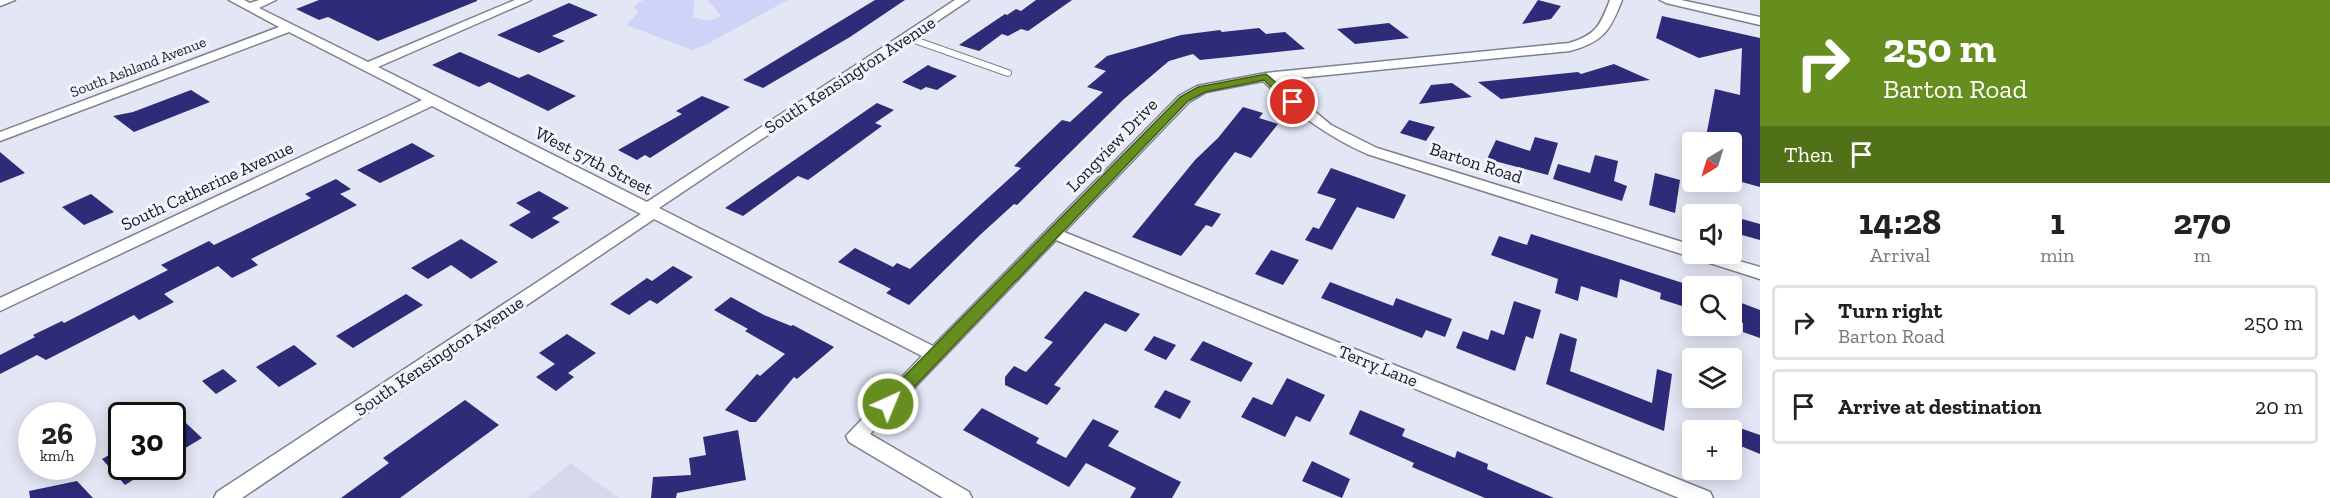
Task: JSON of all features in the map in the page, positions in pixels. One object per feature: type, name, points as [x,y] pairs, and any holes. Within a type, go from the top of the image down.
[{"type":"street","points":[[0,3],[9,0]]},
{"type":"street","name":"West 57th Street","points":[[235,0],[935,355]]},
{"type":"street","points":[[249,7],[270,0]]},
{"type":"street","points":[[366,68],[525,0]]},
{"type":"street","name":"South Kensington Avenue","points":[[225,498],[963,0]]},
{"type":"street","name":"Longview Drive","points":[[961,498],[856,436],[1184,99],[1202,89],[1266,77],[1570,47],[1594,40],[1606,28],[1616,0]]},
{"type":"street","points":[[1666,0],[1760,21]]},
{"type":"street","name":"South Ashland Avenue","points":[[0,137],[288,28]]},
{"type":"street","name":"Barton Road","points":[[1266,77],[1306,115],[1345,140],[1372,151],[1682,248]]},
{"type":"street","name":"South Catherine Avenue","points":[[0,305],[431,101]]},
{"type":"street","name":"Terry Lane","points":[[1055,234],[1702,498]]},
{"type":"street","points":[[1731,264],[1760,273]]},
{"type":"lane","points":[[906,37],[1008,73]]},
{"type":"shaded area","points":[[643,0],[695,0],[693,17],[709,21],[721,16],[708,0],[788,0],[692,50],[627,25],[638,12],[634,6]]},
{"type":"shaded area","points":[[571,463],[619,498],[528,498]]},
{"type":"building","points":[[319,0],[477,1],[378,41],[328,17],[319,20],[296,9]]},
{"type":"building","points":[[875,0],[905,0],[850,37],[763,88],[743,80]]},
{"type":"building","points":[[1036,0],[1072,0],[1028,31],[1021,29],[1008,36],[1002,34],[979,51],[959,45],[1005,14],[1016,9],[1021,11]]},
{"type":"building","points":[[1538,0],[1561,6],[1551,19],[1522,24]]},
{"type":"building","points":[[569,3],[598,15],[552,36],[565,41],[539,53],[497,35]]},
{"type":"building","points":[[1662,16],[1760,38],[1760,187],[1742,182],[1742,132],[1707,132],[1715,89],[1740,95],[1742,48],[1699,58],[1656,38]]},
{"type":"building","points":[[1389,23],[1409,38],[1355,44],[1337,29]]},
{"type":"building","points":[[1259,28],[1266,34],[1285,32],[1305,49],[1200,60],[1193,54],[1169,61],[1124,99],[1017,205],[1014,204],[980,235],[909,305],[886,293],[891,289],[838,262],[855,248],[893,267],[897,263],[910,269],[1021,168],[1014,166],[1062,120],[1070,122],[1103,92],[1087,87],[1106,71],[1094,67],[1107,56],[1181,35]]},
{"type":"building","points":[[460,52],[519,78],[528,74],[576,96],[548,111],[489,82],[479,87],[432,65]]},
{"type":"building","points":[[1614,64],[1650,80],[1501,99],[1478,82],[1578,72],[1581,74]]},
{"type":"building","points":[[928,65],[957,76],[937,90],[926,87],[921,90],[902,82]]},
{"type":"building","points":[[1452,83],[1472,97],[1419,104],[1431,85]]},
{"type":"building","points":[[191,90],[210,102],[134,132],[113,116],[133,112]]},
{"type":"building","points":[[702,96],[730,107],[650,158],[645,155],[637,160],[618,150],[682,114],[676,111]]},
{"type":"building","points":[[877,103],[894,110],[875,123],[882,126],[808,180],[798,176],[743,216],[725,208]]},
{"type":"building","points":[[1243,107],[1263,113],[1259,118],[1278,124],[1251,158],[1235,152],[1194,205],[1221,214],[1212,227],[1206,225],[1181,256],[1132,237],[1195,160],[1218,138]]},
{"type":"building","points":[[1409,120],[1435,127],[1426,141],[1400,133]]},
{"type":"building","points":[[1535,137],[1558,143],[1548,175],[1487,159],[1496,140],[1530,151]]},
{"type":"building","points":[[412,143],[435,156],[380,183],[357,170]]},
{"type":"building","points":[[0,152],[25,173],[0,183]]},
{"type":"building","points":[[1595,155],[1618,161],[1614,181],[1627,186],[1622,201],[1553,179],[1558,164],[1590,173]]},
{"type":"building","points":[[1331,168],[1406,195],[1394,219],[1357,207],[1332,250],[1305,240],[1313,227],[1319,229],[1336,199],[1317,193]]},
{"type":"building","points":[[1655,173],[1680,180],[1675,213],[1649,205]]},
{"type":"building","points":[[336,179],[351,189],[340,194],[357,205],[251,259],[258,265],[232,278],[218,266],[164,294],[174,302],[139,320],[134,315],[46,360],[37,355],[0,374],[0,355],[35,337],[33,335],[62,321],[64,323],[168,270],[161,265],[209,241],[214,245],[311,198],[305,194]]},
{"type":"building","points":[[539,191],[569,208],[552,218],[560,222],[532,239],[509,225],[531,212],[516,203]]},
{"type":"building","points":[[91,194],[114,212],[84,225],[62,207]]},
{"type":"building","points":[[1742,219],[1760,224],[1760,240],[1742,235]]},
{"type":"building","points":[[1531,234],[1682,283],[1682,306],[1660,299],[1661,293],[1620,279],[1617,298],[1581,286],[1578,301],[1555,293],[1558,279],[1491,255],[1499,236],[1527,245]]},
{"type":"building","points":[[461,239],[498,262],[471,279],[451,265],[428,279],[411,268]]},
{"type":"building","points":[[1271,250],[1299,260],[1283,285],[1255,274]]},
{"type":"building","points":[[673,266],[693,277],[657,304],[650,300],[629,315],[610,304],[647,278],[652,281]]},
{"type":"building","points":[[1330,282],[1393,306],[1396,298],[1452,319],[1445,337],[1426,330],[1422,338],[1321,298]]},
{"type":"building","points":[[1085,291],[1140,314],[1126,332],[1105,323],[1054,385],[1061,388],[1047,405],[1005,385],[1005,377],[1014,366],[1026,372],[1053,342],[1044,338]]},
{"type":"building","points":[[406,294],[423,305],[353,348],[336,336]]},
{"type":"building","points":[[731,297],[764,315],[793,325],[834,347],[797,379],[794,377],[756,422],[750,422],[725,410],[757,374],[760,376],[785,354],[714,310]]},
{"type":"building","points":[[1514,301],[1541,310],[1533,339],[1526,336],[1515,371],[1456,348],[1463,331],[1488,340],[1491,330],[1504,335]]},
{"type":"building","points":[[1742,303],[1760,310],[1760,338],[1743,332]]},
{"type":"building","points":[[1560,333],[1577,339],[1570,371],[1652,403],[1657,369],[1672,374],[1664,431],[1546,384]]},
{"type":"building","points":[[567,334],[596,353],[568,373],[574,377],[556,391],[536,377],[555,364],[539,353]]},
{"type":"building","points":[[1154,336],[1176,345],[1166,360],[1144,350]]},
{"type":"building","points":[[1203,341],[1253,363],[1241,382],[1190,360]]},
{"type":"building","points":[[294,345],[317,364],[279,387],[256,367]]},
{"type":"building","points":[[223,369],[237,381],[216,394],[202,381]]},
{"type":"building","points":[[1287,378],[1325,395],[1310,422],[1296,416],[1285,437],[1241,417],[1253,397],[1272,405]]},
{"type":"building","points":[[1165,390],[1191,401],[1180,419],[1154,407]]},
{"type":"building","points":[[465,400],[499,425],[400,498],[341,498],[389,463],[383,458]]},
{"type":"building","points":[[982,408],[1039,438],[1036,443],[1066,458],[1093,419],[1119,431],[1108,446],[1181,482],[1172,498],[1130,498],[1136,488],[1086,463],[1069,487],[963,430]]},
{"type":"building","points":[[1360,410],[1405,429],[1402,436],[1455,458],[1457,451],[1488,464],[1487,469],[1554,498],[1485,498],[1412,467],[1414,463],[1349,434]]},
{"type":"building","points":[[186,423],[202,438],[186,448]]},
{"type":"building","points":[[1742,429],[1760,435],[1760,454],[1742,447]]},
{"type":"building","points":[[738,430],[746,480],[677,493],[676,498],[651,498],[653,477],[691,475],[689,458],[706,455],[703,437]]},
{"type":"building","points":[[108,456],[108,466],[102,459]]},
{"type":"building","points":[[1312,461],[1350,479],[1342,498],[1302,481]]},
{"type":"building","points":[[121,480],[133,480],[125,485]]},
{"type":"building","points":[[77,481],[93,498],[30,498],[29,491]]},
{"type":"route","points":[[888,404],[1184,99],[1202,89],[1224,83],[1266,77],[1293,102]]}]
